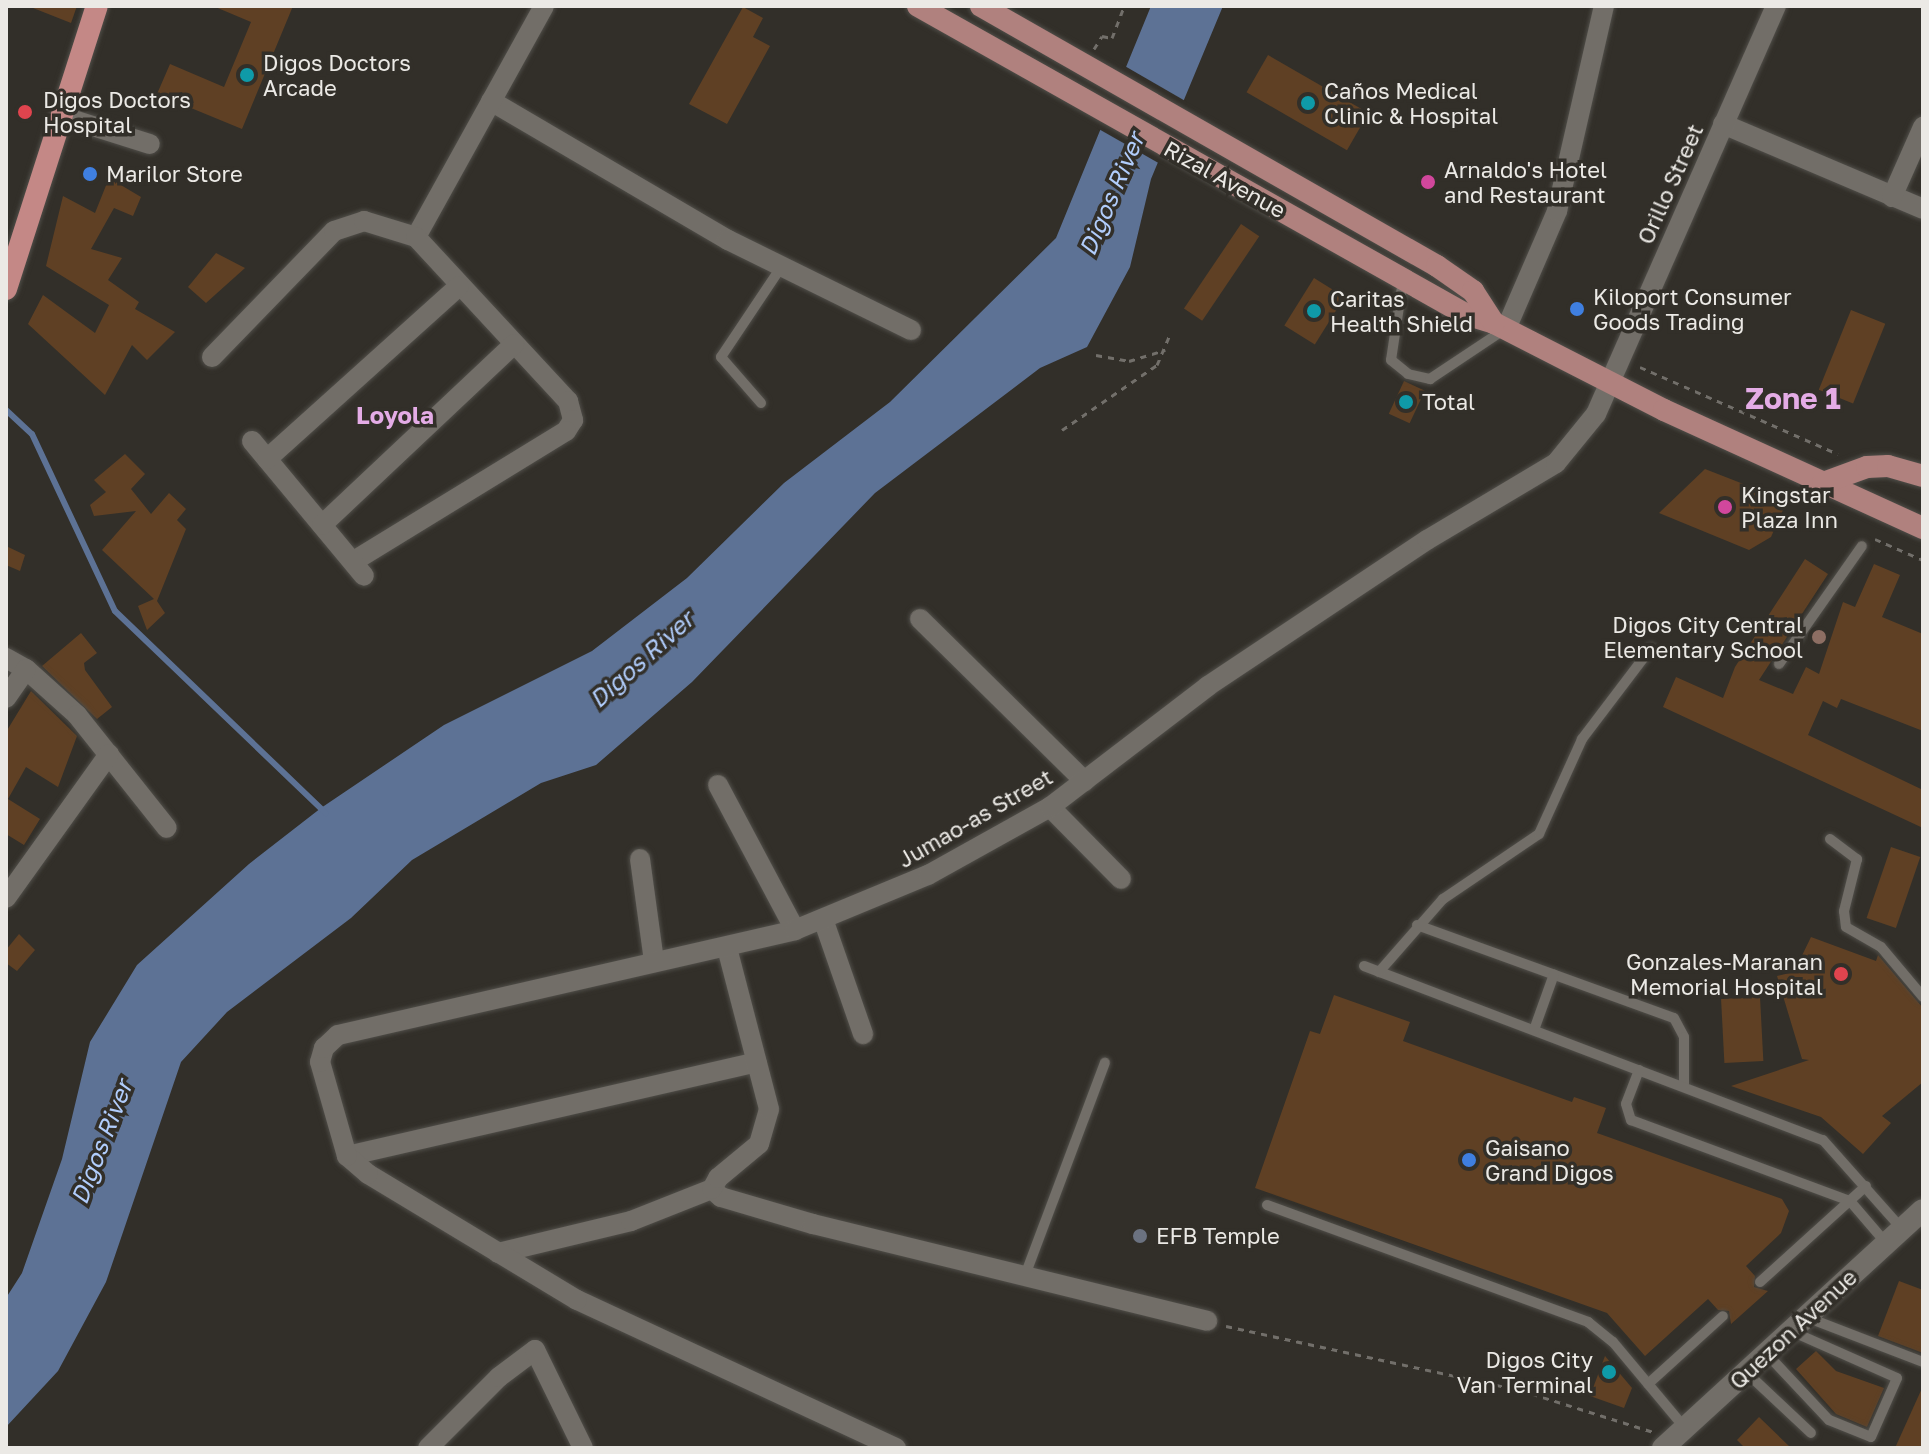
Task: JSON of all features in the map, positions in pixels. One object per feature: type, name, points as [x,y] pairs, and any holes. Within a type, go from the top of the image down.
[{"type":"highway","points":[[6,289],[97,6]]},
{"type":"main road","name":"Rizal Avenue","points":[[918,6],[1465,314],[1500,326],[1609,382],[1923,528]]},
{"type":"main road","name":"Rizal Avenue","points":[[981,6],[1094,64],[1147,101],[1464,283],[1500,326]]},
{"type":"main road","points":[[1131,127],[1147,101]]},
{"type":"main road","points":[[1823,483],[1867,467],[1888,466],[1923,476]]},
{"type":"main road","name":"Quezon Avenue","points":[[1673,1439],[1923,1210]]},
{"type":"street","points":[[416,237],[544,6]]},
{"type":"street","points":[[1500,326],[1553,224],[1604,6]]},
{"type":"street","name":"Orillo Street","points":[[1609,382],[1776,6]]},
{"type":"street","points":[[491,101],[782,266],[911,330]]},
{"type":"street","points":[[61,116],[150,144]]},
{"type":"street","points":[[1723,124],[1923,209]]},
{"type":"street","points":[[1892,197],[1923,127]]},
{"type":"street","points":[[212,357],[338,227],[364,221],[416,237],[568,401],[573,416],[569,428],[359,568],[252,441]]},
{"type":"street","points":[[267,459],[459,286]]},
{"type":"street","points":[[322,525],[514,344]]},
{"type":"street","name":"Jumao-as Street","points":[[347,1156],[320,1062],[334,1037],[795,930],[928,875],[1050,807],[1259,651],[1427,540],[1556,463],[1588,428],[1609,382]]},
{"type":"street","points":[[920,619],[1084,781]]},
{"type":"street","points":[[6,658],[26,669],[77,715],[167,828]]},
{"type":"street","points":[[6,698],[26,669]]},
{"type":"street","points":[[6,898],[109,754]]},
{"type":"street","points":[[718,785],[795,930]]},
{"type":"street","points":[[1050,807],[1121,879]]},
{"type":"street","points":[[640,859],[654,961]]},
{"type":"street","points":[[823,919],[863,1034]]},
{"type":"street","points":[[498,1253],[631,1221],[712,1189],[718,1178],[759,1144],[768,1126],[756,1062],[727,948]]},
{"type":"street","points":[[347,1156],[756,1062]]},
{"type":"street","points":[[347,1156],[384,1185],[577,1300],[896,1448]]},
{"type":"street","points":[[712,1189],[721,1197],[813,1224],[1024,1279],[1207,1321]]},
{"type":"street","points":[[428,1448],[499,1377],[535,1350],[583,1448]]},
{"type":"lane","points":[[761,403],[721,357],[782,266]]},
{"type":"lane","points":[[1403,278],[1391,360],[1408,374],[1430,379],[1500,326]]},
{"type":"lane","points":[[1779,664],[1864,541]]},
{"type":"lane","points":[[1379,972],[1417,925],[1469,880],[1529,846],[1539,834],[1582,739],[1651,648]]},
{"type":"lane","points":[[1830,839],[1857,859],[1844,911],[1846,927],[1881,947],[1923,997]]},
{"type":"lane","points":[[1417,925],[1680,1022],[1684,1087]]},
{"type":"lane","points":[[1364,966],[1823,1140],[1866,1186],[1894,1236]]},
{"type":"lane","points":[[1534,1030],[1554,974]]},
{"type":"lane","points":[[1024,1279],[1105,1063]]},
{"type":"lane","points":[[1639,1070],[1626,1104],[1631,1120],[1850,1201],[1894,1236]]},
{"type":"lane","points":[[1760,1282],[1866,1186]]},
{"type":"lane","points":[[1267,1205],[1588,1322],[1648,1384],[1673,1439]]},
{"type":"lane","points":[[1648,1384],[1723,1316]]},
{"type":"lane","points":[[1766,1353],[1829,1420],[1871,1437],[1897,1378],[1798,1324]]},
{"type":"lane","points":[[1798,1324],[1923,1362]]},
{"type":"lane","points":[[1746,1372],[1811,1433]]},
{"type":"path","points":[[1094,64],[1102,36],[1112,38],[1124,6]]},
{"type":"path","points":[[1062,430],[1157,365],[1170,335]]},
{"type":"path","points":[[1096,355],[1129,361],[1165,350]]},
{"type":"path","points":[[1620,358],[1867,467]]},
{"type":"path","points":[[1864,541],[1923,560]]},
{"type":"path","points":[[1207,1321],[1520,1390],[1607,1414],[1673,1439]]},
{"type":"water","name":"Digos River","points":[[1151,6],[1223,6],[1151,179],[1130,267],[1087,347],[1040,368],[875,493],[692,682],[596,765],[541,783],[412,860],[351,918],[227,1012],[181,1062],[106,1282],[58,1371],[6,1427],[6,1298],[22,1273],[62,1159],[90,1042],[137,965],[249,864],[321,808],[444,725],[592,651],[687,578],[784,483],[890,402],[1056,238]]},
{"type":"pier","points":[[1123,65],[1187,102],[1162,165],[1097,128]]},
{"type":"building","points":[[28,6],[77,6],[71,23]]},
{"type":"building","name":"Digos Doctors Arcade","points":[[213,6],[293,6],[242,129],[157,94],[170,64],[224,87],[251,22]]},
{"type":"building","points":[[743,7],[763,18],[753,37],[770,46],[727,124],[689,104]]},
{"type":"building","name":"Caños Medical Clinic & Hospital","points":[[1268,55],[1368,113],[1347,150],[1246,92]]},
{"type":"building","points":[[109,178],[141,197],[133,216],[114,208],[91,249],[122,258],[108,280],[139,302],[135,309],[175,332],[147,360],[132,345],[105,395],[28,324],[43,295],[95,333],[109,305],[46,266],[63,196],[95,213]]},
{"type":"building","points":[[1241,224],[1259,236],[1202,321],[1184,309]]},
{"type":"building","points":[[216,253],[245,268],[206,303],[188,287]]},
{"type":"building","name":"Caritas Health Shield","points":[[1314,278],[1345,297],[1315,345],[1284,325]]},
{"type":"building","points":[[1851,310],[1885,324],[1853,404],[1819,390]]},
{"type":"building","name":"Total","points":[[1404,381],[1425,391],[1410,423],[1389,414]]},
{"type":"building","points":[[125,454],[145,474],[131,489],[151,514],[169,493],[186,509],[177,520],[186,529],[157,601],[165,613],[147,630],[138,606],[154,599],[102,550],[136,511],[94,516],[90,505],[106,492],[94,480]]},
{"type":"building","name":"Kingstar Plaza Inn","points":[[1705,469],[1787,501],[1771,537],[1749,550],[1659,513]]},
{"type":"building","points":[[6,546],[25,555],[20,571],[6,565]]},
{"type":"building","points":[[1805,559],[1828,574],[1759,680],[1793,694],[1806,667],[1819,674],[1843,602],[1855,607],[1874,564],[1900,575],[1882,617],[1923,634],[1923,731],[1841,699],[1837,708],[1823,701],[1808,735],[1923,790],[1923,828],[1663,707],[1676,677],[1723,698],[1735,667]]},
{"type":"building","points":[[81,633],[97,653],[84,663],[85,670],[112,707],[97,719],[42,666]]},
{"type":"building","points":[[31,691],[77,736],[58,787],[26,767],[8,799],[40,819],[24,845],[6,834],[6,732]]},
{"type":"building","points":[[1891,847],[1920,857],[1896,928],[1867,918]]},
{"type":"building","points":[[19,934],[35,950],[17,971],[6,963],[6,950]]},
{"type":"building","points":[[1811,937],[1876,961],[1878,955],[1923,1008],[1923,1082],[1882,1116],[1891,1123],[1863,1154],[1821,1117],[1731,1086],[1809,1060],[1802,1059],[1777,976],[1794,972]]},
{"type":"building","name":"Gaisano Grand Digos","points":[[1334,995],[1410,1022],[1403,1041],[1572,1102],[1574,1097],[1606,1108],[1597,1133],[1782,1199],[1789,1211],[1781,1233],[1746,1266],[1755,1276],[1754,1287],[1768,1291],[1731,1324],[1729,1311],[1718,1310],[1708,1299],[1645,1356],[1607,1313],[1255,1188],[1310,1031],[1320,1034]]},
{"type":"building","points":[[1760,997],[1763,1061],[1724,1063],[1721,999]]},
{"type":"building","points":[[1899,1281],[1923,1290],[1923,1353],[1878,1336]]},
{"type":"building","points":[[1816,1351],[1836,1371],[1884,1388],[1867,1427],[1836,1414],[1796,1369]]},
{"type":"building","name":"Digos City Van Terminal","points":[[1605,1356],[1632,1388],[1624,1408],[1590,1396]]},
{"type":"building","points":[[1923,1386],[1923,1448],[1895,1448]]},
{"type":"building","points":[[1759,1417],[1791,1448],[1745,1448],[1737,1440]]},
{"type":"waterway","points":[[6,410],[32,434],[115,611],[326,813]]},
{"type":"place","name":"Digos Doctors Arcade","points":[[247,75]]},
{"type":"place","name":"Caños Medical Clinic & Hospital","points":[[1308,103]]},
{"type":"place","name":"Digos Doctors Hospital","points":[[25,112]]},
{"type":"place","name":"Marilor Store","points":[[90,174]]},
{"type":"place","name":"Arnaldo's Hotel and Restaurant","points":[[1428,182]]},
{"type":"place","name":"Kiloport Consumer Goods Trading","points":[[1577,309]]},
{"type":"place","name":"Caritas Health Shield","points":[[1314,311]]},
{"type":"place","name":"Total","points":[[1406,402]]},
{"type":"place","name":"Kingstar Plaza Inn","points":[[1725,507]]},
{"type":"place","name":"Digos City Central Elementary School","points":[[1819,637]]},
{"type":"place","name":"Gonzales-Maranan Memorial Hospital","points":[[1841,974]]},
{"type":"place","name":"Gaisano Grand Digos","points":[[1469,1160]]},
{"type":"place","name":"EFB Temple","points":[[1140,1236]]},
{"type":"place","name":"Digos City Van Terminal","points":[[1609,1372]]},
{"type":"district","name":"Zone 1","points":[[1793,398]]},
{"type":"district","name":"Loyola","points":[[395,415]]}]
